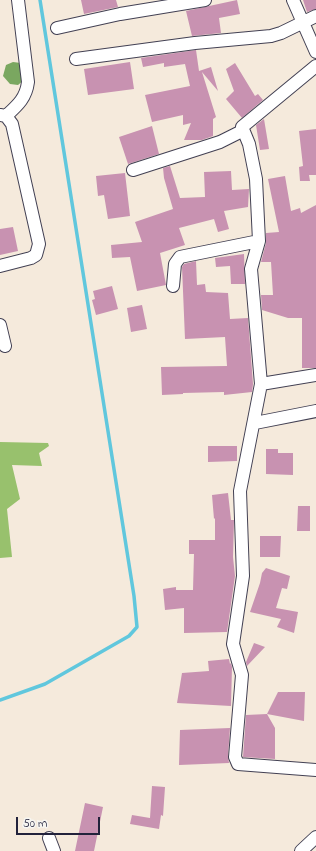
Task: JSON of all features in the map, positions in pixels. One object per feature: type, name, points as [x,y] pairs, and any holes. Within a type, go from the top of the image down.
[{"type":"street","points":[[0,266],[31,258],[36,255],[39,244],[12,124],[3,116],[22,102],[27,92],[28,82],[18,0]]},
{"type":"street","points":[[57,28],[120,14],[205,0]]},
{"type":"street","points":[[293,0],[316,52]]},
{"type":"street","points":[[76,59],[196,43],[271,36],[316,16]]},
{"type":"street","points":[[133,170],[220,142],[242,131],[242,127],[316,66]]},
{"type":"street","points":[[242,127],[248,144],[256,179],[259,241],[251,269],[261,384],[255,423],[240,491],[243,576],[233,644],[242,675],[236,736],[236,761],[238,764],[316,770]]},
{"type":"street","points":[[173,286],[175,264],[180,257],[259,241]]},
{"type":"street","points":[[0,325],[5,346]]},
{"type":"street","points":[[261,384],[316,375]]},
{"type":"street","points":[[255,423],[316,411]]},
{"type":"street","points":[[301,851],[316,837]]},
{"type":"street","points":[[49,838],[54,851]]},
{"type":"green space","points":[[13,62],[21,63],[24,80],[18,85],[10,84],[3,76],[6,65]]},
{"type":"green space","points":[[0,442],[48,443],[49,446],[39,453],[42,466],[12,465],[20,499],[7,509],[12,557],[0,558]]},
{"type":"building","points":[[81,0],[116,0],[118,7],[84,14]]},
{"type":"building","points":[[237,0],[240,14],[219,18],[221,33],[192,36],[186,11]]},
{"type":"building","points":[[303,0],[316,0],[316,9],[307,12]]},
{"type":"building","points":[[196,50],[199,71],[211,67],[218,91],[202,72],[216,117],[213,119],[213,136],[202,140],[184,140],[191,123],[183,125],[183,115],[152,122],[145,95],[190,86],[185,64],[164,67],[164,63],[143,67],[141,58]]},
{"type":"building","points":[[130,62],[134,89],[88,95],[84,69]]},
{"type":"building","points":[[235,63],[255,96],[258,94],[263,100],[242,118],[226,99],[234,91],[226,69]]},
{"type":"building","points":[[264,119],[269,149],[260,150],[256,125]]},
{"type":"building","points":[[152,126],[159,154],[128,164],[119,137]]},
{"type":"building","points":[[316,129],[316,175],[309,175],[310,181],[300,181],[299,167],[303,166],[299,131]]},
{"type":"building","points":[[170,166],[180,198],[205,197],[204,172],[231,171],[232,190],[249,189],[248,207],[224,211],[229,229],[218,232],[214,219],[179,228],[185,245],[160,253],[166,285],[137,291],[130,257],[112,258],[111,245],[142,242],[135,222],[173,209],[164,178],[163,168]]},
{"type":"building","points":[[125,173],[130,216],[108,219],[104,195],[98,196],[96,176]]},
{"type":"building","points":[[285,176],[291,211],[300,208],[301,213],[316,205],[316,368],[302,368],[302,318],[288,318],[262,310],[261,295],[273,295],[271,262],[261,262],[266,243],[266,233],[279,232],[268,179]]},
{"type":"building","points":[[13,227],[18,251],[0,255],[0,229]]},
{"type":"building","points":[[244,254],[245,284],[231,284],[230,266],[216,267],[215,258]]},
{"type":"building","points":[[196,261],[197,285],[205,284],[206,292],[228,293],[230,319],[248,318],[253,384],[252,392],[224,395],[224,392],[162,395],[161,367],[227,366],[225,337],[185,339],[182,267],[184,264]]},
{"type":"building","points":[[112,286],[118,309],[96,315],[92,300],[95,299],[93,291]]},
{"type":"building","points":[[142,305],[147,329],[131,332],[127,308]]},
{"type":"building","points":[[208,446],[237,446],[237,461],[208,462]]},
{"type":"building","points":[[266,449],[278,449],[278,453],[293,453],[293,475],[266,474]]},
{"type":"building","points":[[228,493],[231,520],[234,520],[233,557],[235,576],[227,632],[184,633],[184,608],[165,610],[163,589],[176,587],[176,590],[193,590],[194,554],[189,554],[189,540],[215,540],[215,518],[214,519],[212,495]]},
{"type":"building","points":[[298,506],[310,506],[310,531],[297,531]]},
{"type":"building","points":[[260,536],[281,536],[280,557],[260,557]]},
{"type":"building","points":[[266,568],[290,576],[287,589],[282,588],[276,608],[298,612],[294,633],[277,627],[281,619],[250,612],[262,573]]},
{"type":"building","points":[[254,643],[265,647],[247,666],[246,662]]},
{"type":"building","points":[[229,659],[232,667],[231,706],[177,703],[182,673],[209,671],[208,661]]},
{"type":"building","points":[[278,692],[305,692],[304,721],[267,714]]},
{"type":"building","points":[[267,714],[275,728],[275,759],[243,757],[246,715]]},
{"type":"building","points":[[230,728],[229,763],[179,765],[180,730]]},
{"type":"building","points":[[152,786],[165,787],[163,816],[161,815],[159,829],[130,824],[132,815],[150,818]]},
{"type":"building","points":[[85,803],[103,807],[94,851],[75,851]]},
{"type":"waterway","points":[[0,700],[45,684],[129,636],[137,627],[134,596],[40,0]]}]
